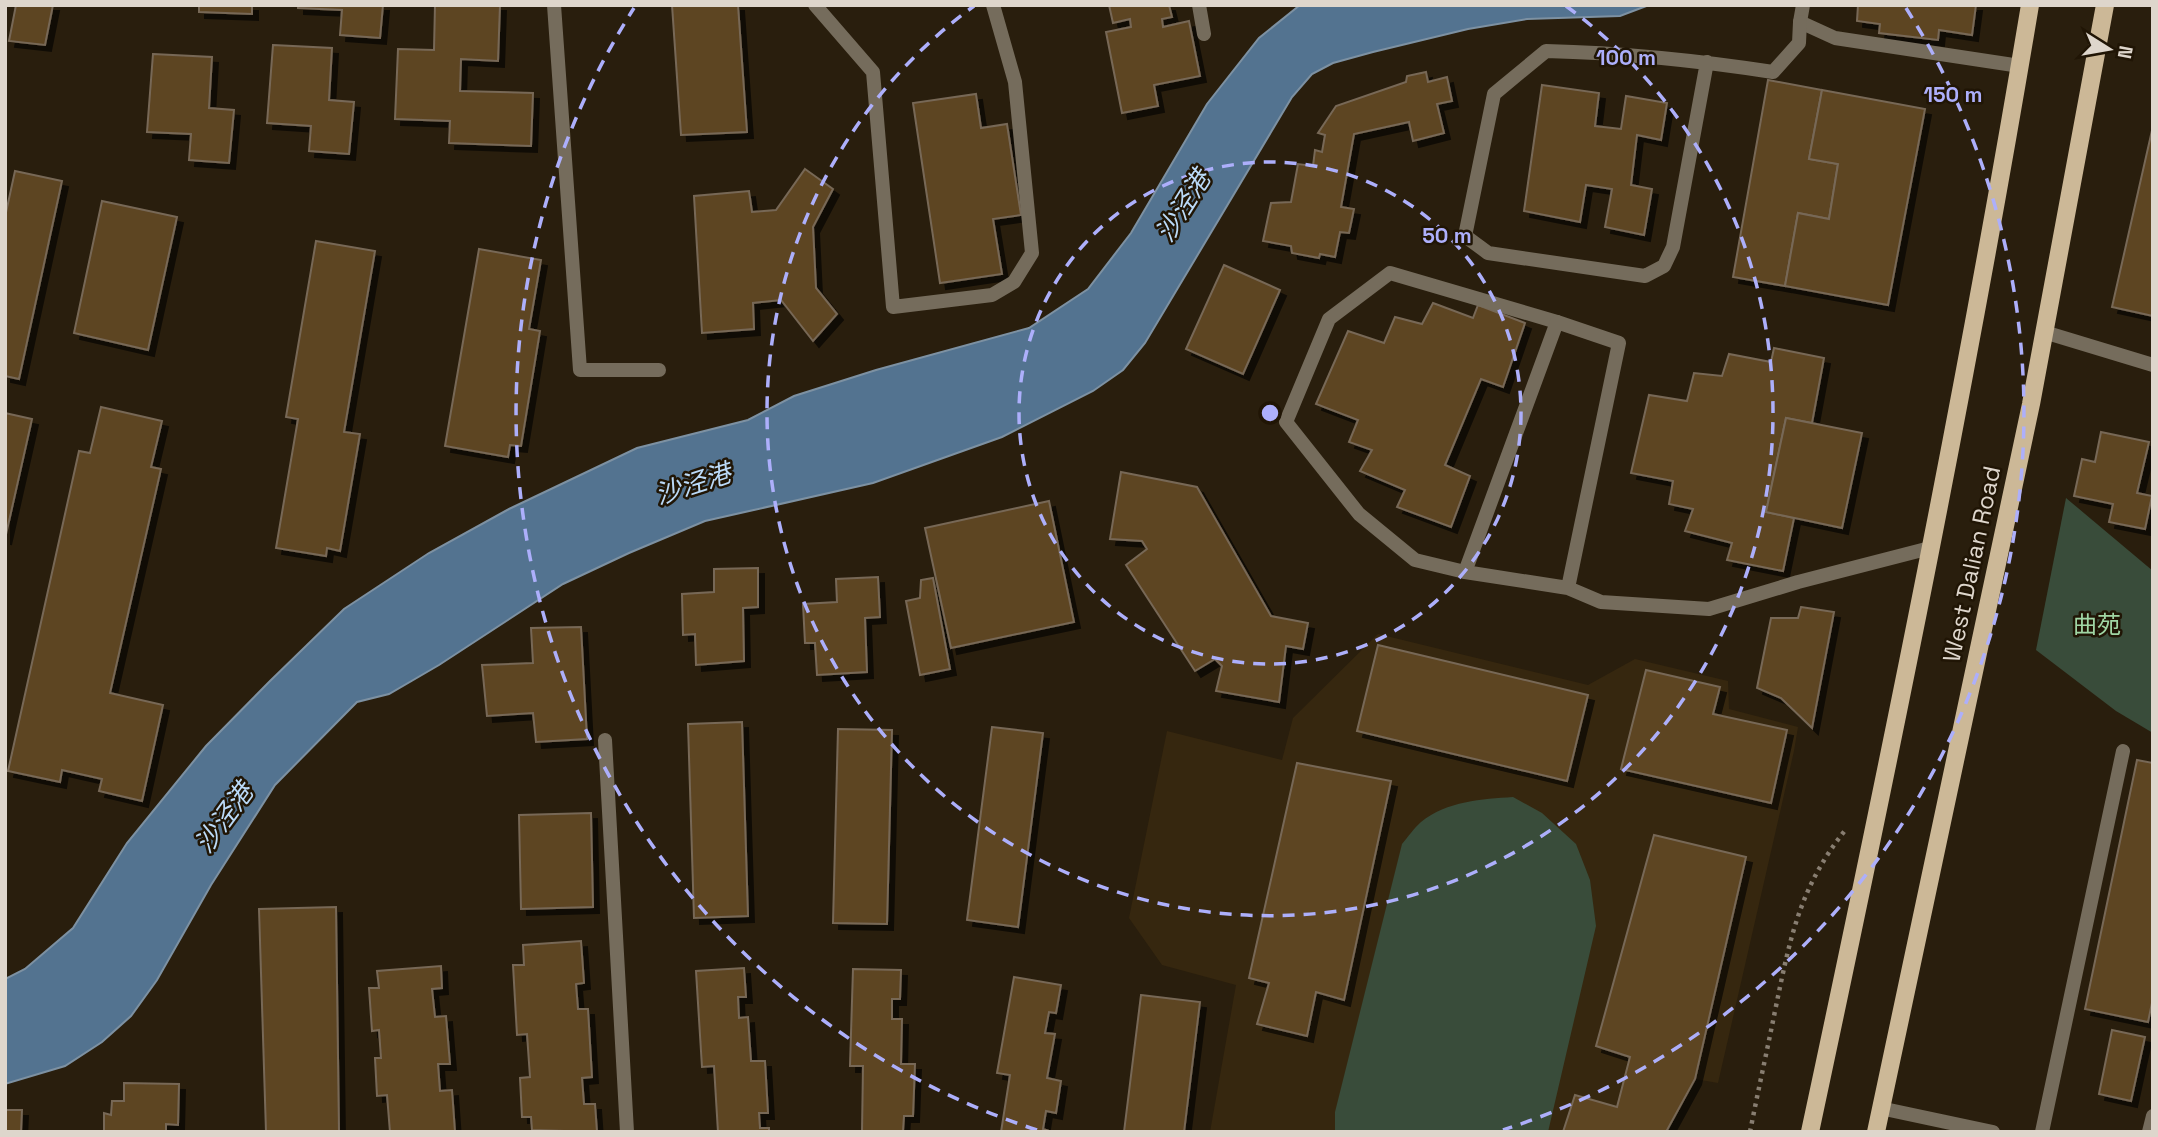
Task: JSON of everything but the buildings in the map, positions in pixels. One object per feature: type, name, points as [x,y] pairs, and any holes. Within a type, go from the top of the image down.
[{"type":"main road","name":"West Dalian Road","points":[[1810,1132],[1885,781],[1994,219],[2030,5]]},
{"type":"main road","name":"West Dalian Road","points":[[1876,1132],[2028,418],[2105,5]]},
{"type":"street","points":[[554,5],[580,370],[659,370]]},
{"type":"street","points":[[815,5],[873,72],[893,307],[992,295],[1014,282],[1032,253],[1015,82],[993,5]]},
{"type":"street","points":[[1199,5],[1204,34]]},
{"type":"street","points":[[1707,61],[1674,247],[1664,266],[1644,276],[1501,255],[1488,253],[1465,236],[1494,94],[1546,51],[1623,53],[1707,61],[1773,72],[1799,43],[1803,5]]},
{"type":"street","points":[[1800,22],[1835,38],[2020,66]]},
{"type":"street","points":[[1567,588],[1619,343],[1390,273],[1329,319],[1286,422],[1359,514],[1415,560],[1465,572],[1567,588],[1601,602],[1709,609],[1798,582],[1930,548]]},
{"type":"street","points":[[1465,572],[1557,322]]},
{"type":"street","points":[[2044,332],[2153,365]]},
{"type":"street","points":[[605,740],[627,1132]]},
{"type":"street","points":[[2042,1132],[2123,751]]},
{"type":"street","points":[[1881,1108],[1993,1132]]},
{"type":"street","points":[[2149,1132],[2153,1116]]},
{"type":"path","points":[[1750,1132],[1791,936],[1801,903],[1828,852],[1852,821]]},
{"type":"shaded area","points":[[1378,634],[1588,685],[1635,659],[1728,681],[1729,709],[1798,727],[1718,1083],[1695,1079],[1666,1132],[1210,1132],[1236,985],[1162,965],[1129,918],[1167,731],[1282,760],[1293,718]]},
{"type":"green space","name":"曲苑","points":[[2066,498],[2153,571],[2153,733],[2116,711],[2036,650]]},
{"type":"green space","points":[[1513,797],[1542,813],[1576,844],[1590,880],[1596,926],[1548,1132],[1335,1132],[1335,1112],[1402,844],[1421,822],[1453,805]]},
{"type":"water","name":"沙泾港","points":[[1300,5],[1649,5],[1620,16],[1527,19],[1468,29],[1333,63],[1312,74],[1292,97],[1145,343],[1123,370],[1093,391],[1002,437],[873,483],[705,521],[629,553],[563,584],[439,665],[389,694],[357,702],[275,785],[211,885],[157,980],[131,1016],[102,1042],[65,1066],[5,1084],[5,979],[25,969],[73,928],[127,843],[206,746],[344,609],[429,553],[509,509],[637,448],[748,420],[794,396],[876,370],[1029,328],[1088,289],[1131,233],[1207,104],[1259,38]]}]
